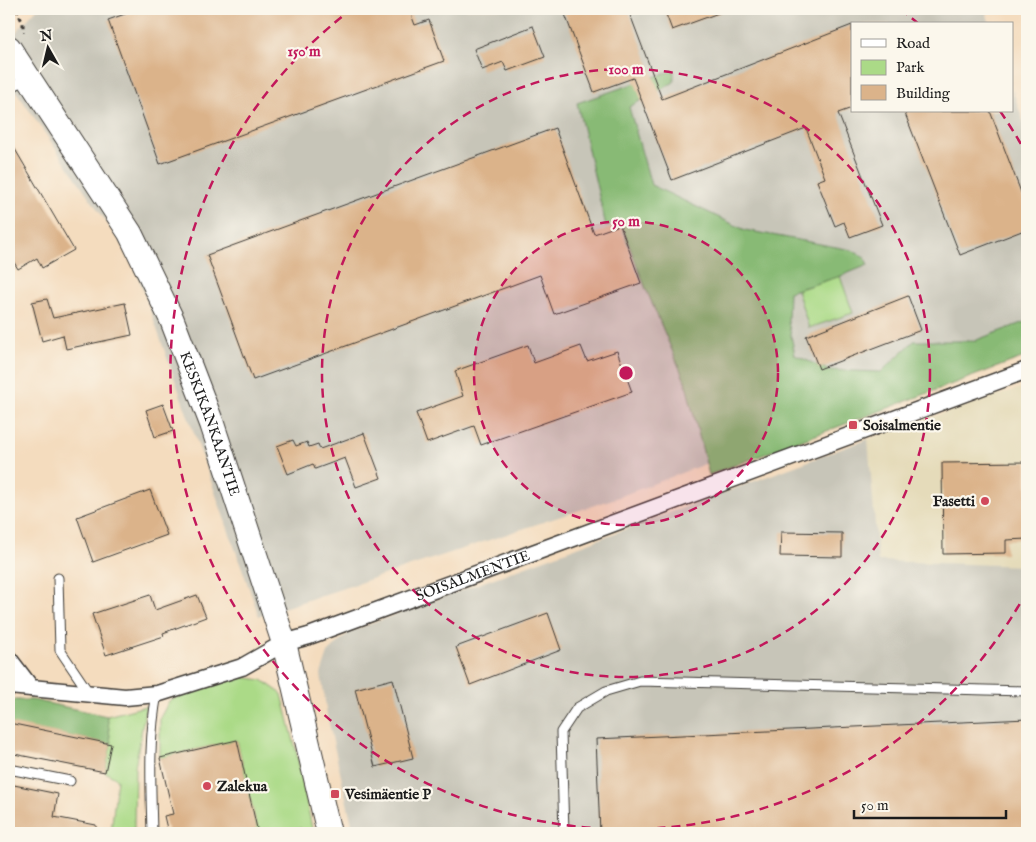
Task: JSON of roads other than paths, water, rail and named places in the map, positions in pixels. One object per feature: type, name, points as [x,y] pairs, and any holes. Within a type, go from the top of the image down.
[{"type":"street","name":"KESKIKANKAANTIE","points":[[9,48],[19,83],[130,234],[172,320],[212,424],[284,643],[329,833]]},
{"type":"street","name":"SOISALMENTIE","points":[[9,686],[125,697],[157,694],[242,667],[284,643],[309,636],[1027,370]]},
{"type":"street","points":[[9,659],[32,688]]},
{"type":"lane","points":[[58,578],[60,650],[89,693]]},
{"type":"lane","points":[[564,833],[562,732],[577,708],[606,691],[640,681],[1027,691]]},
{"type":"lane","points":[[152,833],[151,749],[157,694]]},
{"type":"lane","points":[[9,769],[70,781]]},
{"type":"place","name":"Soisalmentie","points":[[853,425]]},
{"type":"place","name":"Fasetti","points":[[985,501]]},
{"type":"place","name":"Zalekua","points":[[207,786]]},
{"type":"place","name":"Vesimäentie P","points":[[335,794]]}]
